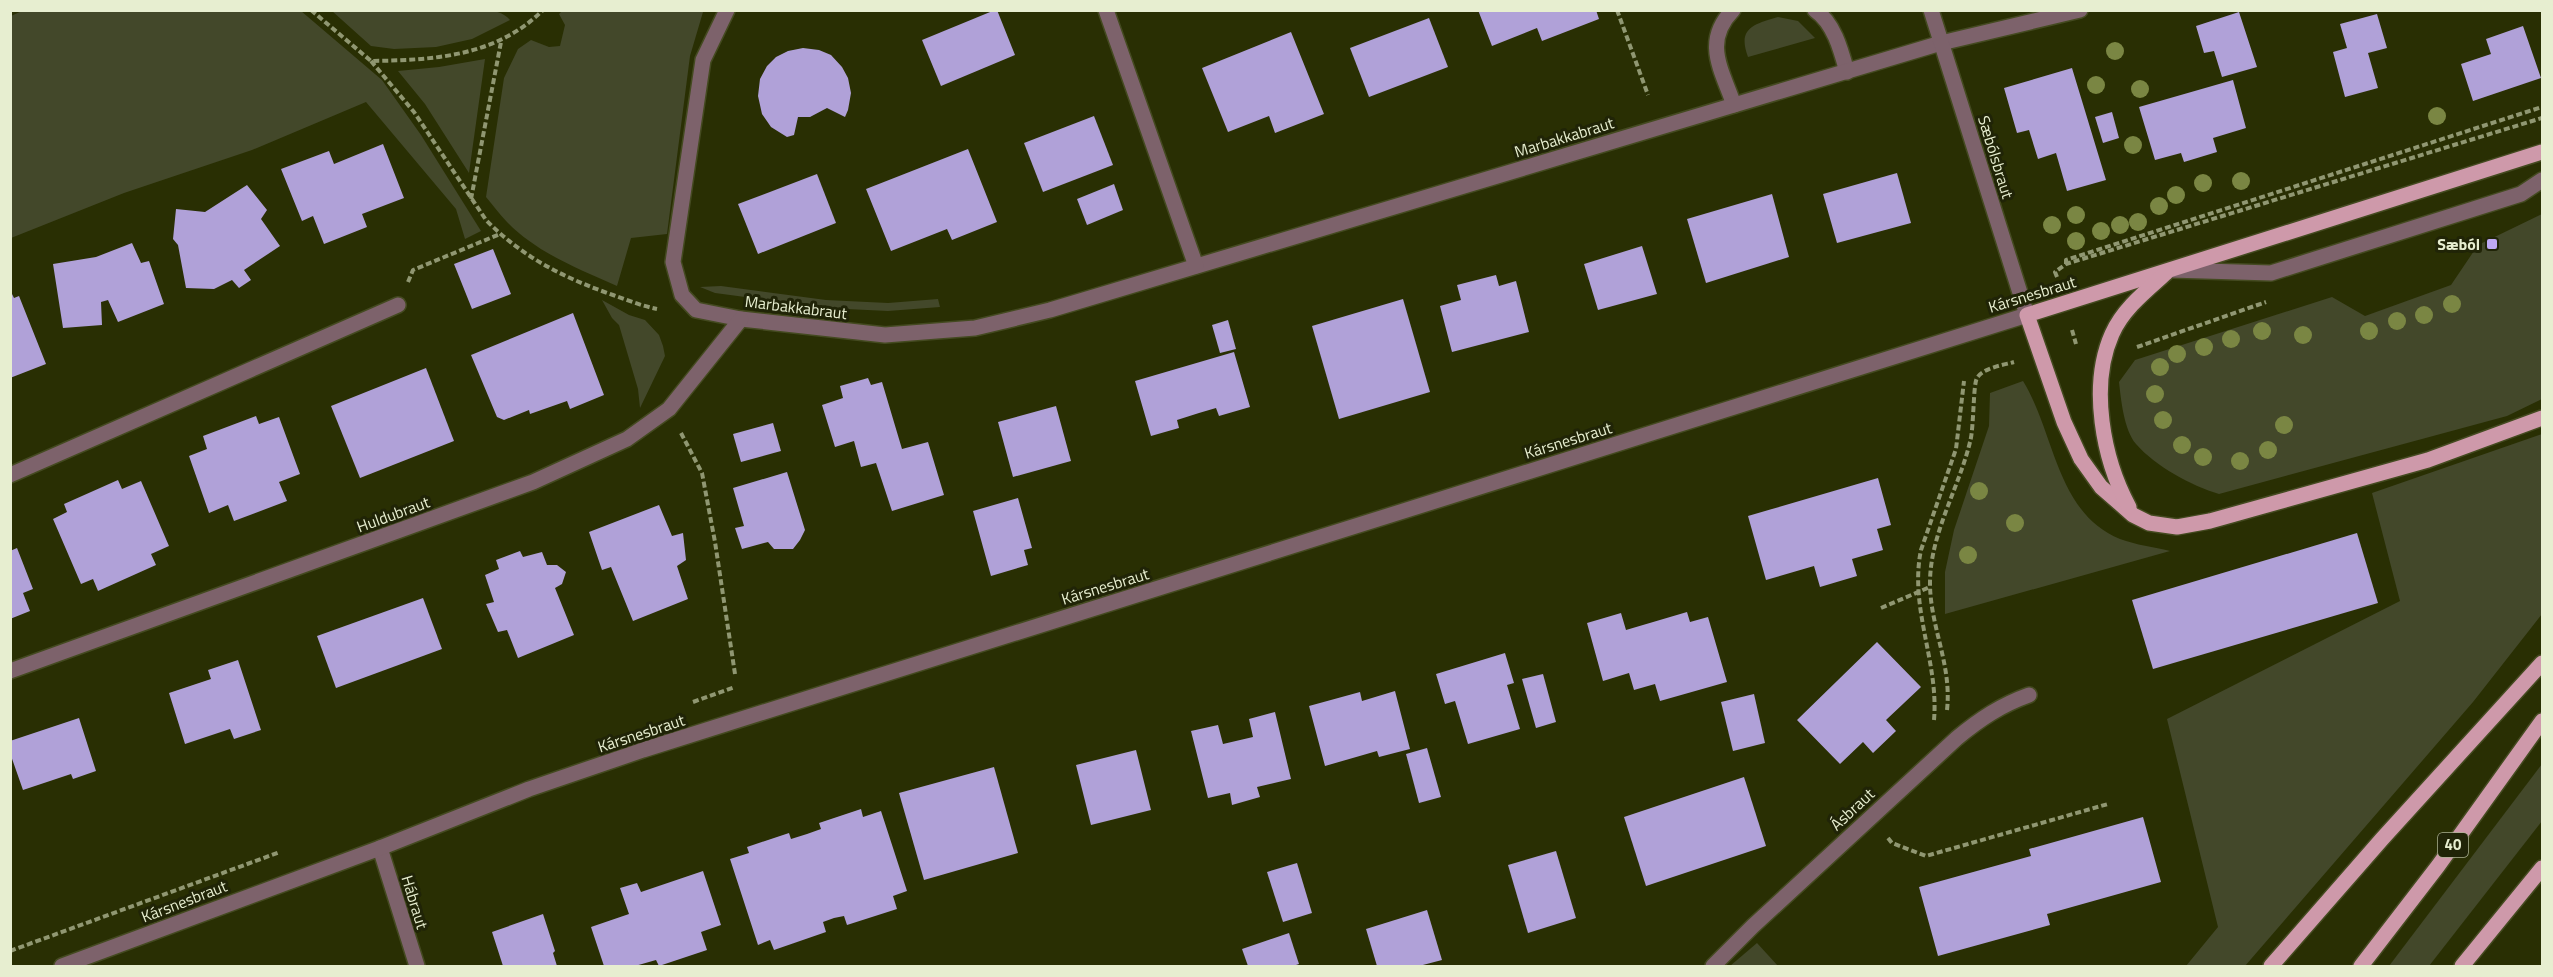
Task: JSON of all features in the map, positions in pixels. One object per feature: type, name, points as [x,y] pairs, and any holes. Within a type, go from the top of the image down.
[{"type":"main road","name":"Kársnesbraut","points":[[2027,315],[2542,152]]},
{"type":"main road","points":[[2133,514],[2115,481],[2104,436],[2101,394],[2105,353],[2113,333],[2128,309],[2168,270]]},
{"type":"main road","points":[[2027,315],[2064,422],[2081,459],[2101,487],[2133,514],[2149,524],[2177,528],[2210,521],[2428,460],[2542,418]]},
{"type":"main road","points":[[2271,966],[2382,839],[2542,663]]},
{"type":"main road","name":"40","points":[[2361,966],[2438,866],[2542,721]]},
{"type":"main road","points":[[2462,966],[2542,868]]},
{"type":"street","points":[[696,310],[682,295],[673,262],[703,60],[727,10]]},
{"type":"street","points":[[1106,10],[1196,266]]},
{"type":"street","points":[[1733,10],[1722,22],[1715,49],[1734,105]]},
{"type":"street","points":[[1815,10],[1824,17],[1840,47],[1847,72]]},
{"type":"street","name":"Sæbólsbraut","points":[[1931,10],[2027,315]]},
{"type":"street","name":"Marbakkabraut","points":[[696,310],[741,319],[885,335],[975,328],[1050,310],[1941,43],[2080,10]]},
{"type":"street","name":"Kársnesbraut","points":[[2168,270],[2271,273],[2521,194],[2542,180]]},
{"type":"street","points":[[10,475],[398,305]]},
{"type":"street","name":"Kársnesbraut","points":[[62,966],[380,848],[529,789],[643,750],[2027,315]]},
{"type":"street","name":"Huldubraut","points":[[10,670],[533,482],[627,439],[669,409],[741,319]]},
{"type":"street","name":"Ásbraut","points":[[1713,966],[1943,750],[1983,716],[2005,704],[2029,696]]},
{"type":"street","name":"Hábraut","points":[[380,848],[417,966]]},
{"type":"path","points":[[311,10],[370,61],[414,112],[486,220],[523,254],[578,283],[654,308],[696,310]]},
{"type":"path","points":[[370,61],[412,60],[462,54],[501,41],[529,24],[543,10]]},
{"type":"path","points":[[1617,10],[1648,95]]},
{"type":"path","points":[[471,199],[501,41]]},
{"type":"path","points":[[2066,264],[2066,260],[2542,107]]},
{"type":"path","points":[[2055,272],[2066,264],[2542,118]]},
{"type":"path","points":[[398,305],[413,270],[500,234]]},
{"type":"path","points":[[2065,347],[2076,344],[2074,335]]},
{"type":"path","points":[[1943,750],[1948,700],[1947,668],[1930,587],[1933,556],[1970,442],[1975,414],[1975,382],[1978,375],[2009,363]]},
{"type":"path","points":[[1923,768],[1934,718],[1933,676],[1917,593],[1921,550],[1956,449],[1964,381]]},
{"type":"path","points":[[669,409],[702,473],[716,542],[735,674]]},
{"type":"path","points":[[1881,608],[1930,587]]},
{"type":"path","points":[[1869,818],[1892,843],[1926,856],[2108,804]]},
{"type":"green space","points":[[24,10],[301,11],[382,80],[421,135],[481,231],[465,239],[456,209],[366,102],[252,150],[124,193],[11,238],[11,16]]},
{"type":"green space","points":[[601,10],[702,10],[703,12],[690,56],[667,234],[631,238],[617,286],[559,259],[532,243],[507,222],[486,197],[504,78],[518,49],[531,40],[549,47],[560,46],[565,25],[559,14],[562,11],[599,12]]},
{"type":"green space","points":[[332,11],[493,11],[505,15],[510,20],[472,39],[436,47],[394,49],[371,46]]},
{"type":"green space","points":[[1778,17],[1798,21],[1815,38],[1748,57],[1745,47],[1746,33],[1755,25]]},
{"type":"green space","points":[[485,59],[469,173],[425,104],[398,71]]},
{"type":"green space","points":[[2542,214],[2542,399],[2507,416],[2219,494],[2197,486],[2163,467],[2144,452],[2132,438],[2124,414],[2119,382],[2135,360],[2332,297],[2365,316],[2451,285],[2478,245]]},
{"type":"green space","points":[[721,286],[826,300],[888,303],[938,299],[940,307],[888,311],[826,308],[715,293],[700,287]]},
{"type":"green space","points":[[602,300],[629,315],[645,320],[659,335],[663,346],[665,356],[640,408],[638,389],[619,325],[612,318]]},
{"type":"green space","points":[[2023,381],[2034,402],[2060,470],[2082,511],[2099,527],[2120,539],[2170,551],[1945,614],[1945,572],[1954,530],[1989,426],[1990,393]]},
{"type":"green space","points":[[2542,434],[2542,614],[2473,702],[2245,966],[2186,966],[2218,927],[2167,719],[2400,601],[2372,493]]},
{"type":"green space","points":[[2542,764],[2542,821],[2429,966],[2389,966]]},
{"type":"green space","points":[[1757,943],[1778,966],[1730,966]]},
{"type":"building","points":[[997,10],[1015,55],[941,86],[922,40]]},
{"type":"building","points":[[1478,10],[1596,10],[1599,19],[1542,41],[1537,28],[1492,46]]},
{"type":"building","points":[[2239,12],[2257,67],[2222,77],[2214,51],[2204,53],[2196,26]]},
{"type":"building","points":[[2377,14],[2387,48],[2368,53],[2378,88],[2345,97],[2333,52],[2347,48],[2340,24]]},
{"type":"building","points":[[1429,18],[1448,67],[1369,97],[1350,48]]},
{"type":"building","points":[[2523,26],[2541,78],[2473,101],[2461,64],[2491,54],[2486,39]]},
{"type":"building","points":[[1291,32],[1324,114],[1275,133],[1269,116],[1228,132],[1202,68]]},
{"type":"building","points":[[803,48],[819,50],[831,55],[842,67],[848,78],[851,93],[848,110],[845,117],[827,108],[810,117],[798,117],[794,135],[787,137],[771,127],[762,114],[758,96],[760,79],[767,66],[776,57],[788,51]]},
{"type":"building","points":[[2072,68],[2106,180],[2067,191],[2056,153],[2038,159],[2029,130],[2017,133],[2004,88]]},
{"type":"building","points":[[2233,80],[2246,128],[2213,138],[2217,152],[2184,162],[2181,153],[2155,160],[2139,107]]},
{"type":"building","points":[[2112,112],[2119,138],[2103,143],[2095,117]]},
{"type":"building","points":[[1094,116],[1113,165],[1043,192],[1024,143]]},
{"type":"building","points":[[383,144],[404,198],[362,214],[367,227],[324,244],[313,216],[302,221],[281,169],[329,151],[334,164]]},
{"type":"building","points":[[968,149],[997,222],[952,240],[947,229],[891,251],[866,189]]},
{"type":"building","points":[[1897,173],[1911,223],[1837,243],[1823,194]]},
{"type":"building","points":[[817,174],[836,223],[758,254],[738,204]]},
{"type":"building","points":[[1114,184],[1123,210],[1087,225],[1077,199]]},
{"type":"building","points":[[247,185],[267,210],[261,219],[280,246],[244,270],[251,280],[239,288],[232,280],[214,289],[186,288],[178,245],[173,239],[176,209],[205,212]]},
{"type":"building","points":[[1772,194],[1789,257],[1706,283],[1687,219]]},
{"type":"building","points":[[132,243],[141,263],[149,261],[164,304],[118,322],[108,300],[101,302],[102,325],[63,328],[53,264],[96,257]]},
{"type":"building","points":[[1642,246],[1657,294],[1598,310],[1584,264]]},
{"type":"building","points":[[493,249],[511,294],[472,309],[454,264]]},
{"type":"building","points":[[1496,275],[1499,286],[1516,281],[1529,332],[1452,352],[1440,306],[1461,300],[1457,285]]},
{"type":"building","points":[[10,290],[14,298],[19,296],[46,364],[10,378]]},
{"type":"building","points":[[1403,299],[1430,392],[1339,419],[1312,326]]},
{"type":"building","points":[[573,313],[604,395],[570,409],[567,401],[530,414],[529,410],[504,420],[497,417],[471,355]]},
{"type":"building","points":[[1228,320],[1236,349],[1220,353],[1212,325]]},
{"type":"building","points":[[1234,352],[1250,407],[1219,416],[1216,408],[1177,420],[1179,428],[1151,436],[1135,381]]},
{"type":"building","points":[[426,368],[454,441],[360,478],[331,406]]},
{"type":"building","points":[[868,378],[871,385],[882,382],[902,449],[928,442],[944,495],[892,511],[876,463],[861,467],[854,441],[835,447],[822,405],[843,398],[840,386]]},
{"type":"building","points":[[1056,406],[1071,461],[1013,477],[998,422]]},
{"type":"building","points":[[256,416],[259,424],[279,417],[300,474],[279,482],[287,501],[234,521],[228,505],[209,513],[189,456],[207,449],[203,436]]},
{"type":"building","points":[[773,423],[781,451],[741,462],[733,434]]},
{"type":"building","points":[[787,472],[805,530],[800,540],[793,549],[774,549],[768,542],[742,549],[735,528],[744,526],[733,488]]},
{"type":"building","points":[[1878,478],[1891,525],[1877,529],[1883,550],[1852,559],[1857,576],[1820,587],[1814,566],[1766,580],[1748,516]]},
{"type":"building","points":[[118,480],[122,489],[141,481],[169,546],[151,554],[156,565],[98,591],[93,579],[81,584],[53,519],[67,512],[64,504]]},
{"type":"building","points":[[1018,498],[1032,548],[1024,550],[1028,565],[991,576],[973,511]]},
{"type":"building","points":[[659,505],[672,536],[683,533],[686,560],[677,566],[688,599],[633,621],[611,567],[602,570],[589,532]]},
{"type":"building","points":[[2357,533],[2378,603],[2153,669],[2132,600]]},
{"type":"building","points":[[17,548],[33,589],[23,593],[30,611],[10,619],[10,551]]},
{"type":"building","points":[[520,551],[523,557],[542,552],[547,565],[557,565],[566,572],[562,584],[555,588],[574,635],[518,658],[507,630],[498,632],[486,604],[494,602],[485,575],[499,569],[496,560]]},
{"type":"building","points":[[423,598],[442,649],[336,688],[317,636]]},
{"type":"building","points":[[1687,612],[1690,622],[1708,617],[1727,682],[1660,701],[1655,684],[1634,690],[1629,673],[1603,681],[1587,623],[1621,613],[1626,630]]},
{"type":"building","points":[[1877,642],[1921,687],[1886,720],[1896,731],[1873,753],[1863,742],[1840,764],[1797,720]]},
{"type":"building","points":[[1505,653],[1514,683],[1507,685],[1520,729],[1468,744],[1455,701],[1445,704],[1436,674]]},
{"type":"building","points":[[238,660],[261,730],[234,739],[230,729],[185,744],[169,693],[211,679],[208,670]]},
{"type":"building","points":[[1543,674],[1556,722],[1536,728],[1522,679]]},
{"type":"building","points":[[1395,691],[1410,749],[1379,757],[1377,751],[1325,766],[1309,706],[1360,692],[1362,701]]},
{"type":"building","points":[[1754,694],[1765,743],[1733,751],[1721,702]]},
{"type":"building","points":[[1275,712],[1291,779],[1257,787],[1260,797],[1232,805],[1230,793],[1208,798],[1191,731],[1218,725],[1223,744],[1253,737],[1249,719]]},
{"type":"building","points":[[79,718],[96,771],[73,779],[71,774],[23,790],[10,753],[10,741]]},
{"type":"building","points":[[1427,748],[1441,797],[1419,803],[1406,754]]},
{"type":"building","points":[[1136,750],[1151,810],[1091,825],[1076,765]]},
{"type":"building","points":[[994,767],[1018,853],[924,880],[899,793]]},
{"type":"building","points":[[1744,777],[1766,846],[1646,886],[1624,817]]},
{"type":"building","points":[[861,809],[863,817],[881,811],[907,891],[893,896],[897,909],[847,925],[844,916],[834,918],[823,922],[826,932],[774,950],[770,940],[758,945],[730,859],[749,853],[747,847],[789,833],[791,839],[807,834],[821,829],[819,823]]},
{"type":"building","points":[[2143,817],[2161,882],[2047,914],[2050,925],[1938,956],[1919,887],[2031,856],[2029,849]]},
{"type":"building","points":[[1556,851],[1576,918],[1528,933],[1508,865]]},
{"type":"building","points":[[1297,863],[1312,913],[1283,922],[1267,872]]},
{"type":"building","points":[[703,871],[721,925],[701,932],[707,950],[659,966],[656,960],[635,966],[604,966],[591,927],[629,914],[620,888],[637,883],[641,892]]},
{"type":"building","points":[[1427,910],[1442,960],[1419,966],[1377,966],[1366,929]]},
{"type":"building","points":[[543,914],[555,951],[553,953],[557,966],[503,966],[492,932]]},
{"type":"building","points":[[1289,933],[1299,964],[1248,966],[1242,949]]},
{"type":"place","name":"Sæból","points":[[2492,244]]}]
